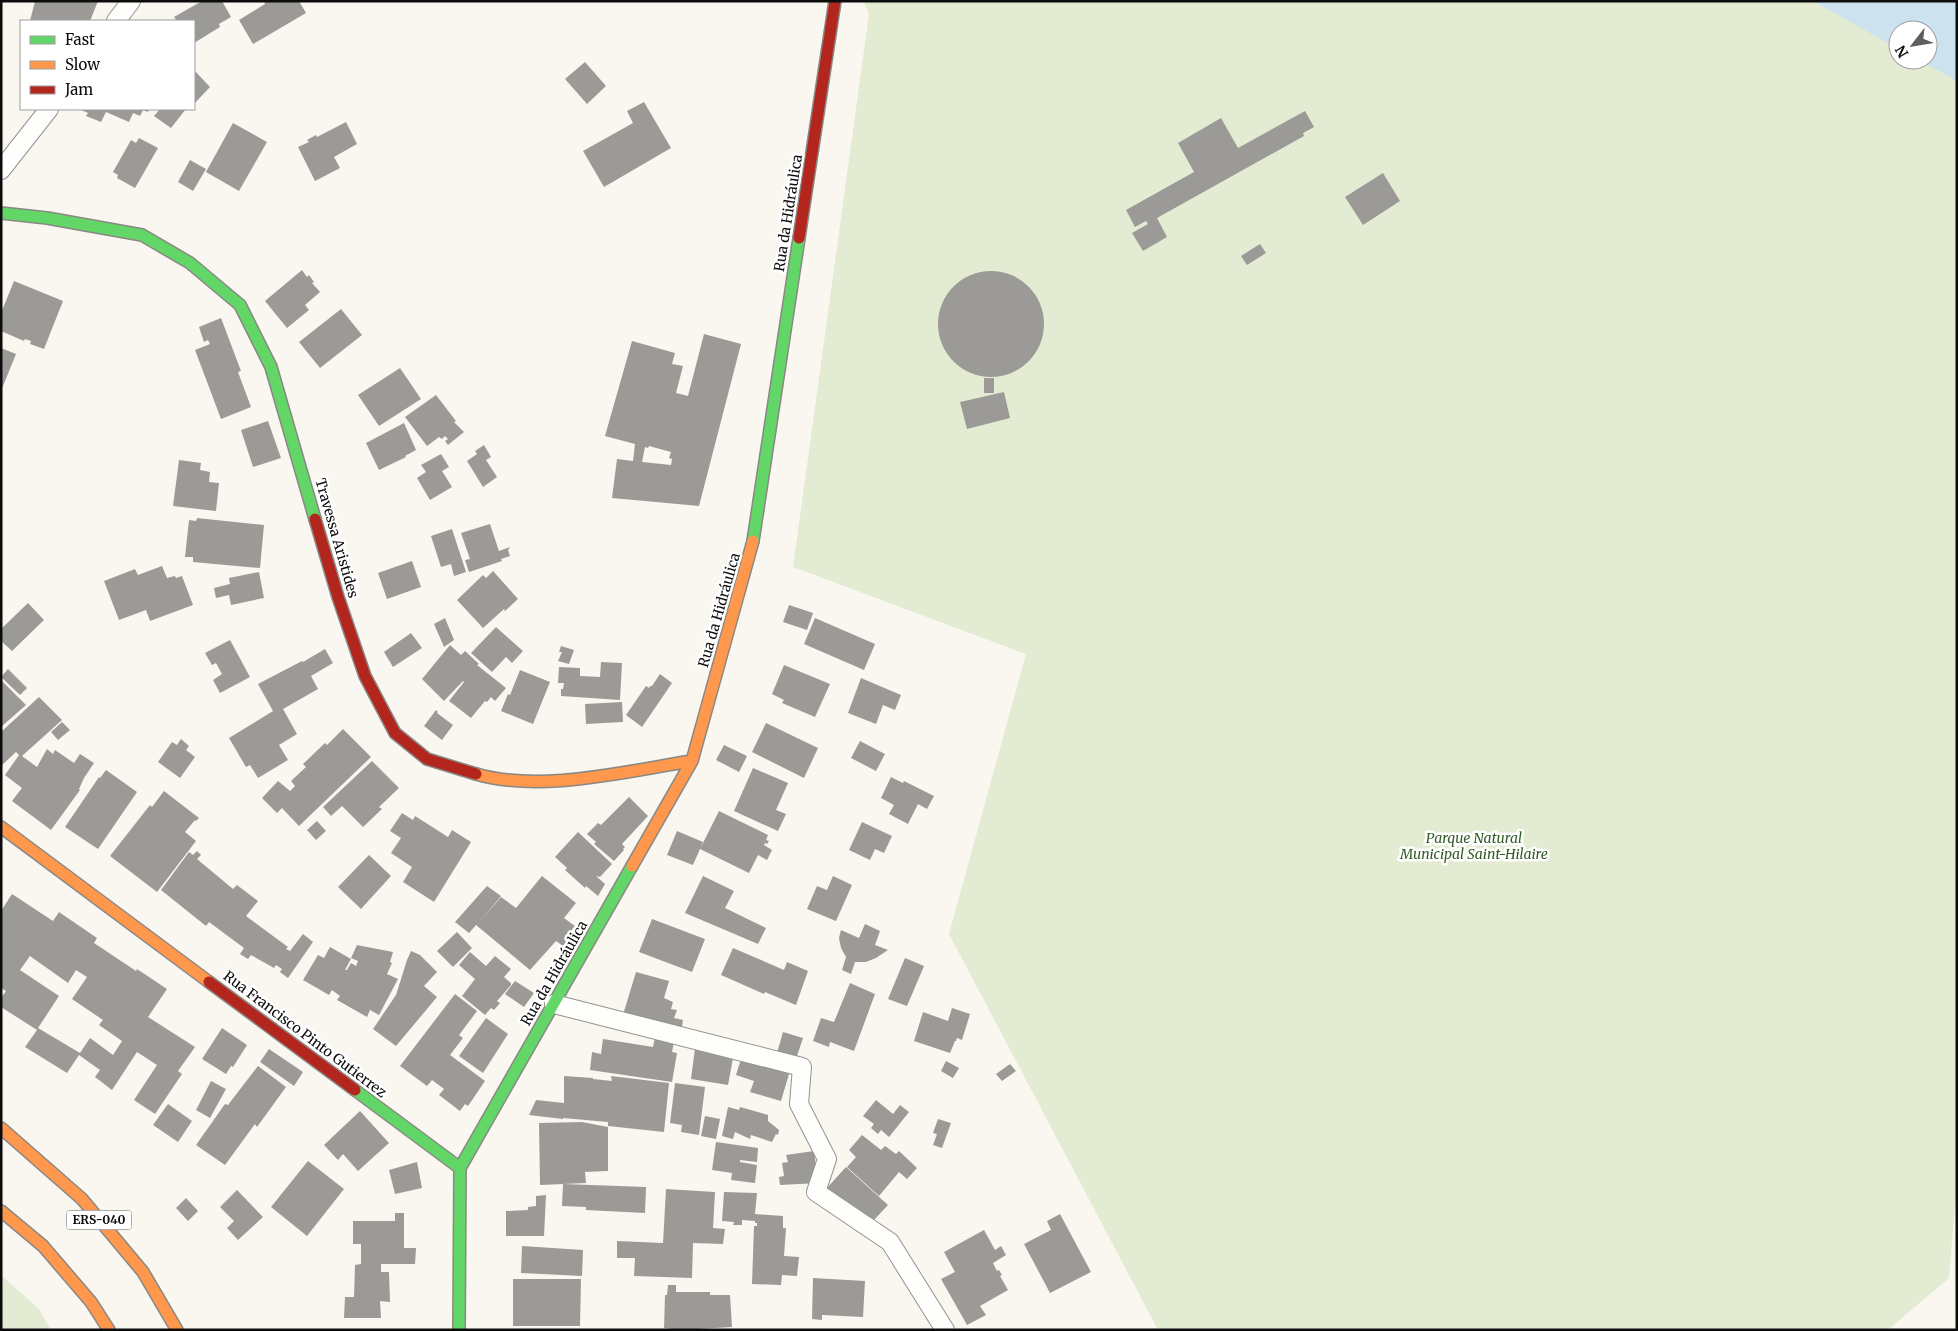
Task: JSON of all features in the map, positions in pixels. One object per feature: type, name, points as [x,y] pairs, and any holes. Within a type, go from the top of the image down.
[{"type":"street","name":"Rua da Hidráulica","points":[[460,1168],[692,761],[752,550],[835,1]]},
{"type":"street","name":"Travessa Aristides","points":[[1,213],[47,218],[142,235],[190,263],[240,305],[271,367],[338,597],[365,676],[395,732],[427,759],[491,778],[542,782],[602,776],[692,761]]},
{"type":"street","name":"Rua Francisco Pinto Gutierrez","points":[[1,827],[460,1168]]},
{"type":"street","name":"ERS-040","points":[[1,1128],[82,1199],[143,1272],[177,1330]]},
{"type":"street","points":[[459,1330],[460,1168]]},
{"type":"street","points":[[1,1211],[43,1246],[91,1302],[109,1330]]},
{"type":"lane","points":[[117,20],[131,1]]},
{"type":"lane","points":[[1,170],[47,110]]},
{"type":"lane","points":[[554,1004],[802,1067],[800,1104],[827,1159],[816,1192],[890,1242],[945,1330]]},
{"type":"green space","name":"Parque Natural Municipal Saint-Hilaire","points":[[863,1],[1957,1],[1957,1181],[1949,1278],[1888,1330],[1158,1330],[949,934],[1026,654],[793,567],[869,14]]},
{"type":"green space","points":[[1,1275],[39,1309],[51,1330],[1,1330]]},
{"type":"water","points":[[1813,1],[1957,1],[1957,81],[1937,70],[1938,20],[1888,20],[1888,43]]},
{"type":"building","points":[[35,1],[98,1],[90,20],[30,20]]},
{"type":"building","points":[[202,1],[222,1],[231,17],[219,24],[220,27],[195,42],[195,20],[176,20],[174,17]]},
{"type":"building","points":[[264,1],[299,1],[306,13],[253,44],[239,20],[265,4]]},
{"type":"building","points":[[585,62],[606,86],[587,104],[565,79]]},
{"type":"building","points":[[195,71],[210,87],[195,103]]},
{"type":"building","points":[[644,102],[671,148],[604,187],[583,151],[633,123],[627,111]]},
{"type":"building","points":[[81,110],[143,110],[140,116],[133,113],[129,122],[106,112],[101,122],[86,116],[88,113]]},
{"type":"building","points":[[159,110],[185,110],[171,128],[154,116]]},
{"type":"building","points":[[1305,111],[1314,127],[1303,133],[1304,136],[1157,218],[1167,237],[1143,251],[1132,233],[1148,224],[1146,221],[1135,227],[1126,210],[1194,172],[1178,143],[1221,118],[1238,148]]},
{"type":"building","points":[[346,122],[357,144],[334,157],[340,168],[315,181],[298,147],[309,142],[307,140],[316,135],[317,137]]},
{"type":"building","points":[[233,123],[267,142],[239,191],[206,172]]},
{"type":"building","points":[[139,138],[158,148],[135,188],[117,178],[118,175],[113,172],[131,140],[136,143]]},
{"type":"building","points":[[190,160],[206,169],[193,191],[178,182]]},
{"type":"building","points":[[1383,173],[1400,201],[1363,225],[1345,197]]},
{"type":"building","points":[[1260,244],[1266,253],[1247,265],[1241,256]]},
{"type":"building","points":[[302,270],[307,277],[309,275],[314,282],[312,283],[320,292],[305,305],[309,310],[287,328],[265,301]]},
{"type":"building","points":[[991,271],[1011,275],[1028,287],[1040,304],[1044,324],[1040,344],[1028,361],[1011,373],[991,377],[971,373],[954,361],[942,344],[938,324],[942,304],[954,287],[971,275]]},
{"type":"building","points":[[14,281],[63,301],[44,349],[30,344],[31,341],[25,339],[24,341],[1,331],[1,313]]},
{"type":"building","points":[[341,309],[362,335],[320,368],[299,342]]},
{"type":"building","points":[[221,318],[241,371],[238,372],[251,407],[221,419],[195,350],[210,344],[208,340],[204,342],[199,327]]},
{"type":"building","points":[[704,334],[741,344],[699,506],[612,498],[617,459],[633,461],[635,444],[605,436],[632,341],[675,353],[672,364],[683,366],[676,393],[688,396]],"holes":[[[649,446],[671,452],[669,458],[672,459],[671,465],[642,462],[645,447],[648,448]]]},
{"type":"building","points":[[1,348],[16,354],[1,391]]},
{"type":"building","points":[[400,368],[421,399],[379,426],[358,395]]},
{"type":"building","points":[[984,378],[994,378],[994,393],[984,393]]},
{"type":"building","points":[[1004,392],[1010,418],[967,429],[960,402]]},
{"type":"building","points":[[436,395],[456,421],[454,422],[464,432],[448,445],[445,441],[448,439],[445,436],[442,439],[439,437],[427,446],[405,417]]},
{"type":"building","points":[[268,421],[281,458],[253,467],[241,430]]},
{"type":"building","points":[[404,423],[416,450],[379,470],[366,443]]},
{"type":"building","points":[[484,445],[491,457],[486,460],[497,477],[483,487],[467,461],[477,454],[475,451]]},
{"type":"building","points":[[441,454],[449,467],[442,471],[452,487],[430,500],[417,478],[426,472],[421,465]]},
{"type":"building","points":[[179,460],[201,463],[200,470],[210,472],[209,482],[219,483],[216,511],[173,506]]},
{"type":"building","points":[[197,518],[264,525],[260,568],[193,562],[193,557],[185,557],[189,520],[196,521]]},
{"type":"building","points":[[490,524],[499,551],[510,547],[508,550],[510,556],[501,559],[502,561],[469,572],[465,560],[470,559],[461,533]]},
{"type":"building","points":[[452,529],[466,572],[454,576],[451,564],[441,567],[431,536]]},
{"type":"building","points":[[412,561],[421,587],[387,599],[378,573]]},
{"type":"building","points":[[162,566],[167,578],[182,576],[193,605],[150,621],[146,610],[119,620],[104,581],[135,569],[138,575]]},
{"type":"building","points":[[493,571],[518,599],[483,628],[457,600],[483,575],[486,578]]},
{"type":"building","points":[[259,572],[264,598],[231,605],[229,595],[216,598],[214,588],[230,584],[229,578]]},
{"type":"building","points":[[28,603],[44,620],[12,651],[1,641],[1,629]]},
{"type":"building","points":[[789,605],[813,613],[807,630],[783,622]]},
{"type":"building","points":[[445,618],[454,640],[444,647],[434,624]]},
{"type":"building","points":[[815,618],[875,644],[864,670],[804,644]]},
{"type":"building","points":[[496,627],[523,651],[512,663],[506,657],[492,672],[471,653]]},
{"type":"building","points":[[411,633],[422,648],[393,667],[384,652]]},
{"type":"building","points":[[230,640],[250,677],[220,693],[213,680],[222,674],[216,663],[212,665],[205,653]]},
{"type":"building","points":[[450,645],[461,655],[465,651],[479,664],[477,665],[506,688],[495,701],[491,697],[487,702],[485,701],[471,718],[449,701],[463,681],[444,701],[422,679]]},
{"type":"building","points":[[561,646],[574,650],[569,664],[558,661],[562,652],[559,652]]},
{"type":"building","points":[[325,649],[333,663],[311,676],[318,689],[283,709],[297,734],[279,745],[288,760],[258,778],[250,765],[246,767],[229,738],[273,711],[258,684]]},
{"type":"building","points":[[601,662],[622,663],[620,700],[561,696],[561,689],[563,689],[564,683],[558,683],[559,667],[580,668],[580,676],[600,677]]},
{"type":"building","points":[[784,665],[830,684],[815,717],[782,703],[784,700],[772,694]]},
{"type":"building","points":[[8,669],[27,688],[20,695],[1,677]]},
{"type":"building","points":[[520,670],[550,682],[533,724],[501,711]]},
{"type":"building","points":[[660,674],[672,683],[642,727],[626,715],[646,686],[649,688],[652,686]]},
{"type":"building","points":[[861,678],[901,695],[895,710],[883,705],[876,724],[848,713]]},
{"type":"building","points":[[1,680],[26,705],[1,727]]},
{"type":"building","points":[[39,697],[62,720],[22,756],[37,767],[47,749],[53,754],[55,750],[74,763],[80,754],[94,763],[84,778],[80,790],[51,830],[12,801],[22,788],[5,775],[19,755],[16,752],[1,766],[1,732]]},
{"type":"building","points":[[622,702],[623,722],[586,724],[585,704]]},
{"type":"building","points":[[436,710],[437,713],[453,725],[442,740],[424,726]]},
{"type":"building","points":[[62,722],[70,730],[58,740],[51,732]]},
{"type":"building","points":[[766,723],[818,748],[804,778],[752,752]]},
{"type":"building","points":[[343,729],[371,757],[299,826],[282,808],[277,813],[262,798],[278,781],[290,791],[295,786],[291,781],[306,767],[303,764],[325,743],[327,745]]},
{"type":"building","points":[[181,739],[189,746],[186,750],[195,757],[180,778],[158,762],[172,742],[177,745]]},
{"type":"building","points":[[860,741],[885,754],[876,771],[851,758]]},
{"type":"building","points":[[724,745],[747,756],[739,772],[716,760]]},
{"type":"building","points":[[372,761],[399,788],[379,807],[382,809],[363,827],[342,806],[331,816],[323,807]]},
{"type":"building","points":[[753,768],[788,783],[776,810],[786,814],[778,831],[734,811]]},
{"type":"building","points":[[106,770],[137,792],[98,849],[65,827],[99,777]]},
{"type":"building","points":[[891,777],[903,783],[904,781],[934,796],[927,809],[918,804],[908,824],[889,814],[894,805],[881,798]]},
{"type":"building","points":[[164,791],[199,818],[185,832],[196,841],[157,892],[110,856],[150,805],[152,807]]},
{"type":"building","points":[[629,797],[648,816],[622,844],[625,847],[624,850],[614,861],[594,844],[596,842],[587,834],[598,823],[601,825]]},
{"type":"building","points":[[719,811],[768,835],[766,840],[769,841],[764,845],[772,850],[767,860],[758,855],[749,873],[700,849]]},
{"type":"building","points":[[402,813],[413,820],[415,816],[448,837],[452,830],[471,842],[434,902],[403,882],[412,867],[391,853],[401,838],[390,831]]},
{"type":"building","points":[[317,821],[326,831],[316,840],[307,830]]},
{"type":"building","points":[[862,822],[892,836],[884,853],[875,849],[870,860],[849,850]]},
{"type":"building","points":[[677,831],[703,842],[693,865],[667,855]]},
{"type":"building","points":[[578,832],[612,864],[600,877],[596,876],[605,884],[598,896],[586,886],[585,888],[565,870],[567,868],[555,857]]},
{"type":"building","points":[[197,851],[201,855],[197,859],[233,889],[237,885],[258,901],[246,916],[288,947],[286,949],[290,951],[303,934],[313,942],[288,978],[280,972],[282,969],[276,965],[274,968],[251,955],[248,959],[240,954],[244,948],[209,922],[206,926],[161,890],[189,852],[193,855]]},
{"type":"building","points":[[369,855],[391,876],[361,909],[338,887]]},
{"type":"building","points":[[542,876],[576,903],[564,918],[575,926],[569,933],[571,935],[563,946],[556,941],[530,970],[476,925],[469,933],[455,922],[487,886],[501,896],[481,920],[501,897],[516,908]]},
{"type":"building","points":[[703,876],[734,891],[725,908],[766,928],[758,944],[685,913]]},
{"type":"building","points":[[833,876],[852,885],[836,921],[807,909],[817,886],[827,890]]},
{"type":"building","points":[[12,894],[53,921],[59,912],[97,938],[94,943],[167,989],[148,1017],[195,1047],[178,1071],[182,1074],[155,1114],[134,1100],[157,1065],[137,1052],[112,1090],[95,1077],[100,1070],[79,1055],[67,1073],[25,1047],[37,1030],[1,1007],[1,998],[6,991],[1,988],[1,911]],"holes":[[[30,956],[68,983],[76,970],[87,977],[72,999],[103,1020],[99,1025],[122,1041],[113,1055],[90,1038],[80,1053],[38,1028],[59,996],[20,970]]]},
{"type":"building","points":[[652,919],[705,939],[692,972],[639,952]]},
{"type":"building","points":[[865,924],[880,931],[875,945],[888,950],[866,962],[855,962],[851,974],[842,970],[846,957],[841,948],[839,938],[841,930],[859,938]]},
{"type":"building","points":[[457,932],[472,948],[453,967],[437,951]]},
{"type":"building","points":[[357,945],[393,952],[390,962],[392,963],[387,974],[398,979],[379,1015],[370,1010],[367,1017],[337,1000],[340,996],[332,990],[329,995],[303,980],[318,955],[324,958],[330,947],[351,959],[345,970],[347,970],[351,963],[356,966],[358,961],[351,958]]},
{"type":"building","points":[[733,948],[784,970],[787,962],[808,971],[796,1005],[765,992],[764,994],[721,975]]},
{"type":"building","points":[[411,951],[420,955],[437,972],[424,986],[437,997],[396,1046],[373,1029],[396,995]]},
{"type":"building","points":[[470,952],[486,966],[495,956],[511,969],[504,977],[511,985],[497,1001],[500,1003],[494,1010],[491,1008],[485,1015],[462,996],[475,979],[459,965]]},
{"type":"building","points":[[905,958],[924,966],[907,1006],[888,999]]},
{"type":"building","points":[[636,972],[669,981],[664,998],[673,1002],[671,1009],[677,1010],[674,1018],[683,1020],[682,1027],[691,1029],[689,1036],[622,1018]]},
{"type":"building","points":[[515,981],[534,993],[524,1007],[505,994]]},
{"type":"building","points":[[850,983],[875,994],[854,1051],[830,1042],[829,1047],[813,1041],[821,1018],[834,1022]]},
{"type":"building","points":[[455,994],[477,1011],[459,1035],[463,1038],[450,1055],[485,1081],[468,1106],[465,1104],[460,1111],[439,1095],[444,1089],[432,1080],[427,1086],[400,1066]]},
{"type":"building","points":[[952,1008],[970,1014],[962,1040],[957,1038],[950,1053],[914,1041],[923,1012],[948,1021]]},
{"type":"building","points":[[486,1018],[508,1034],[483,1073],[459,1056]]},
{"type":"building","points":[[222,1028],[247,1045],[233,1067],[231,1066],[226,1074],[202,1059]]},
{"type":"building","points":[[783,1032],[803,1038],[796,1059],[777,1053]]},
{"type":"building","points":[[655,1037],[674,1042],[672,1052],[677,1053],[672,1082],[590,1070],[592,1052],[601,1054],[603,1039],[653,1047]]},
{"type":"building","points":[[695,1048],[734,1053],[728,1085],[691,1079]]},
{"type":"building","points":[[269,1049],[303,1072],[294,1086],[260,1062]]},
{"type":"building","points":[[741,1059],[789,1074],[781,1101],[750,1092],[754,1081],[736,1075]]},
{"type":"building","points":[[946,1061],[959,1068],[953,1078],[941,1071]]},
{"type":"building","points":[[1010,1064],[1016,1071],[1002,1081],[996,1074]]},
{"type":"building","points":[[258,1066],[286,1087],[257,1127],[255,1124],[225,1165],[196,1145],[225,1104],[228,1105]]},
{"type":"building","points":[[564,1076],[612,1081],[611,1076],[669,1083],[664,1132],[608,1126],[608,1122],[529,1115],[536,1100],[564,1103]]},
{"type":"building","points":[[211,1081],[226,1089],[210,1118],[196,1110]]},
{"type":"building","points":[[675,1083],[705,1087],[699,1135],[681,1132],[682,1125],[670,1123]]},
{"type":"building","points":[[876,1100],[893,1114],[900,1105],[909,1112],[889,1137],[881,1130],[878,1134],[871,1128],[874,1124],[863,1116]]},
{"type":"building","points":[[168,1104],[192,1121],[178,1142],[153,1125]]},
{"type":"building","points":[[728,1107],[739,1110],[740,1107],[768,1115],[768,1121],[779,1130],[778,1135],[776,1134],[772,1142],[751,1135],[750,1139],[735,1132],[733,1139],[722,1136]]},
{"type":"building","points":[[360,1111],[389,1143],[358,1171],[343,1154],[338,1160],[324,1145]]},
{"type":"building","points":[[705,1116],[720,1119],[716,1139],[701,1136]]},
{"type":"building","points":[[938,1119],[951,1123],[942,1148],[933,1145],[937,1134],[933,1133]]},
{"type":"building","points":[[582,1122],[608,1127],[608,1171],[585,1172],[586,1183],[540,1185],[539,1123]]},
{"type":"building","points":[[862,1135],[881,1150],[885,1146],[896,1154],[899,1151],[917,1168],[907,1179],[899,1172],[879,1196],[847,1167],[856,1157],[849,1150]]},
{"type":"building","points":[[716,1142],[758,1148],[757,1162],[740,1160],[740,1162],[757,1165],[755,1183],[731,1180],[732,1173],[712,1170]]},
{"type":"building","points":[[814,1151],[818,1183],[780,1185],[779,1177],[784,1176],[782,1163],[788,1162],[786,1155]]},
{"type":"building","points":[[308,1161],[344,1189],[307,1236],[271,1207]]},
{"type":"building","points":[[417,1162],[422,1188],[395,1194],[389,1170]]},
{"type":"building","points":[[846,1167],[888,1205],[872,1222],[862,1212],[857,1217],[826,1189]]},
{"type":"building","points":[[563,1184],[646,1187],[645,1213],[586,1210],[586,1207],[562,1206]]},
{"type":"building","points":[[666,1189],[715,1192],[713,1228],[725,1229],[723,1244],[693,1243],[692,1278],[634,1276],[635,1258],[617,1258],[617,1241],[663,1243]]},
{"type":"building","points":[[237,1190],[263,1217],[238,1240],[227,1228],[234,1221],[220,1207]]},
{"type":"building","points":[[724,1192],[757,1193],[755,1214],[783,1216],[783,1228],[786,1228],[784,1256],[799,1257],[797,1276],[782,1275],[781,1285],[752,1284],[754,1226],[757,1226],[757,1223],[755,1221],[742,1220],[742,1225],[733,1225],[734,1222],[722,1221]]},
{"type":"building","points":[[546,1195],[544,1236],[506,1236],[506,1211],[528,1210],[528,1207],[536,1206],[536,1196]]},
{"type":"building","points":[[186,1198],[198,1211],[188,1221],[176,1208]]},
{"type":"building","points":[[395,1213],[404,1213],[404,1248],[416,1248],[415,1264],[381,1264],[381,1272],[389,1272],[390,1302],[380,1301],[381,1318],[344,1318],[345,1297],[354,1297],[355,1265],[361,1264],[361,1244],[353,1244],[353,1221],[395,1221]]},
{"type":"building","points":[[1060,1214],[1091,1272],[1050,1293],[1024,1244],[1051,1230],[1047,1221]]},
{"type":"building","points":[[984,1230],[995,1250],[1001,1246],[1006,1255],[993,1263],[997,1271],[999,1270],[1002,1275],[1000,1276],[1008,1290],[980,1306],[986,1315],[967,1325],[941,1279],[955,1272],[944,1252]]},
{"type":"building","points":[[522,1246],[583,1250],[582,1276],[521,1273]]},
{"type":"building","points":[[813,1278],[865,1281],[863,1317],[822,1315],[822,1320],[812,1319]]},
{"type":"building","points":[[513,1279],[581,1279],[580,1326],[513,1326]]},
{"type":"building","points":[[668,1285],[676,1285],[676,1292],[710,1292],[710,1295],[730,1295],[732,1327],[680,1330],[664,1328],[665,1295],[667,1295]]},
{"type":"traffic: fast","points":[[1,213],[47,218],[142,235],[190,263],[240,305],[271,367],[315,519]]},
{"type":"traffic: fast","points":[[753,541],[799,238]]},
{"type":"traffic: fast","points":[[459,1330],[460,1168],[632,866]]},
{"type":"traffic: fast","points":[[355,1090],[460,1168]]},
{"type":"traffic: slow","points":[[632,866],[692,761],[753,541]]},
{"type":"traffic: slow","points":[[476,774],[501,779],[556,781],[612,775],[692,761]]},
{"type":"traffic: slow","points":[[1,827],[209,982]]},
{"type":"traffic: slow","points":[[1,1128],[82,1199],[143,1272],[177,1330]]},
{"type":"traffic: slow","points":[[1,1211],[43,1246],[91,1302],[109,1330]]},
{"type":"traffic: jam","points":[[799,238],[835,1]]},
{"type":"traffic: jam","points":[[315,519],[338,597],[365,676],[395,733],[427,759],[476,774]]},
{"type":"traffic: jam","points":[[209,982],[355,1090]]}]
